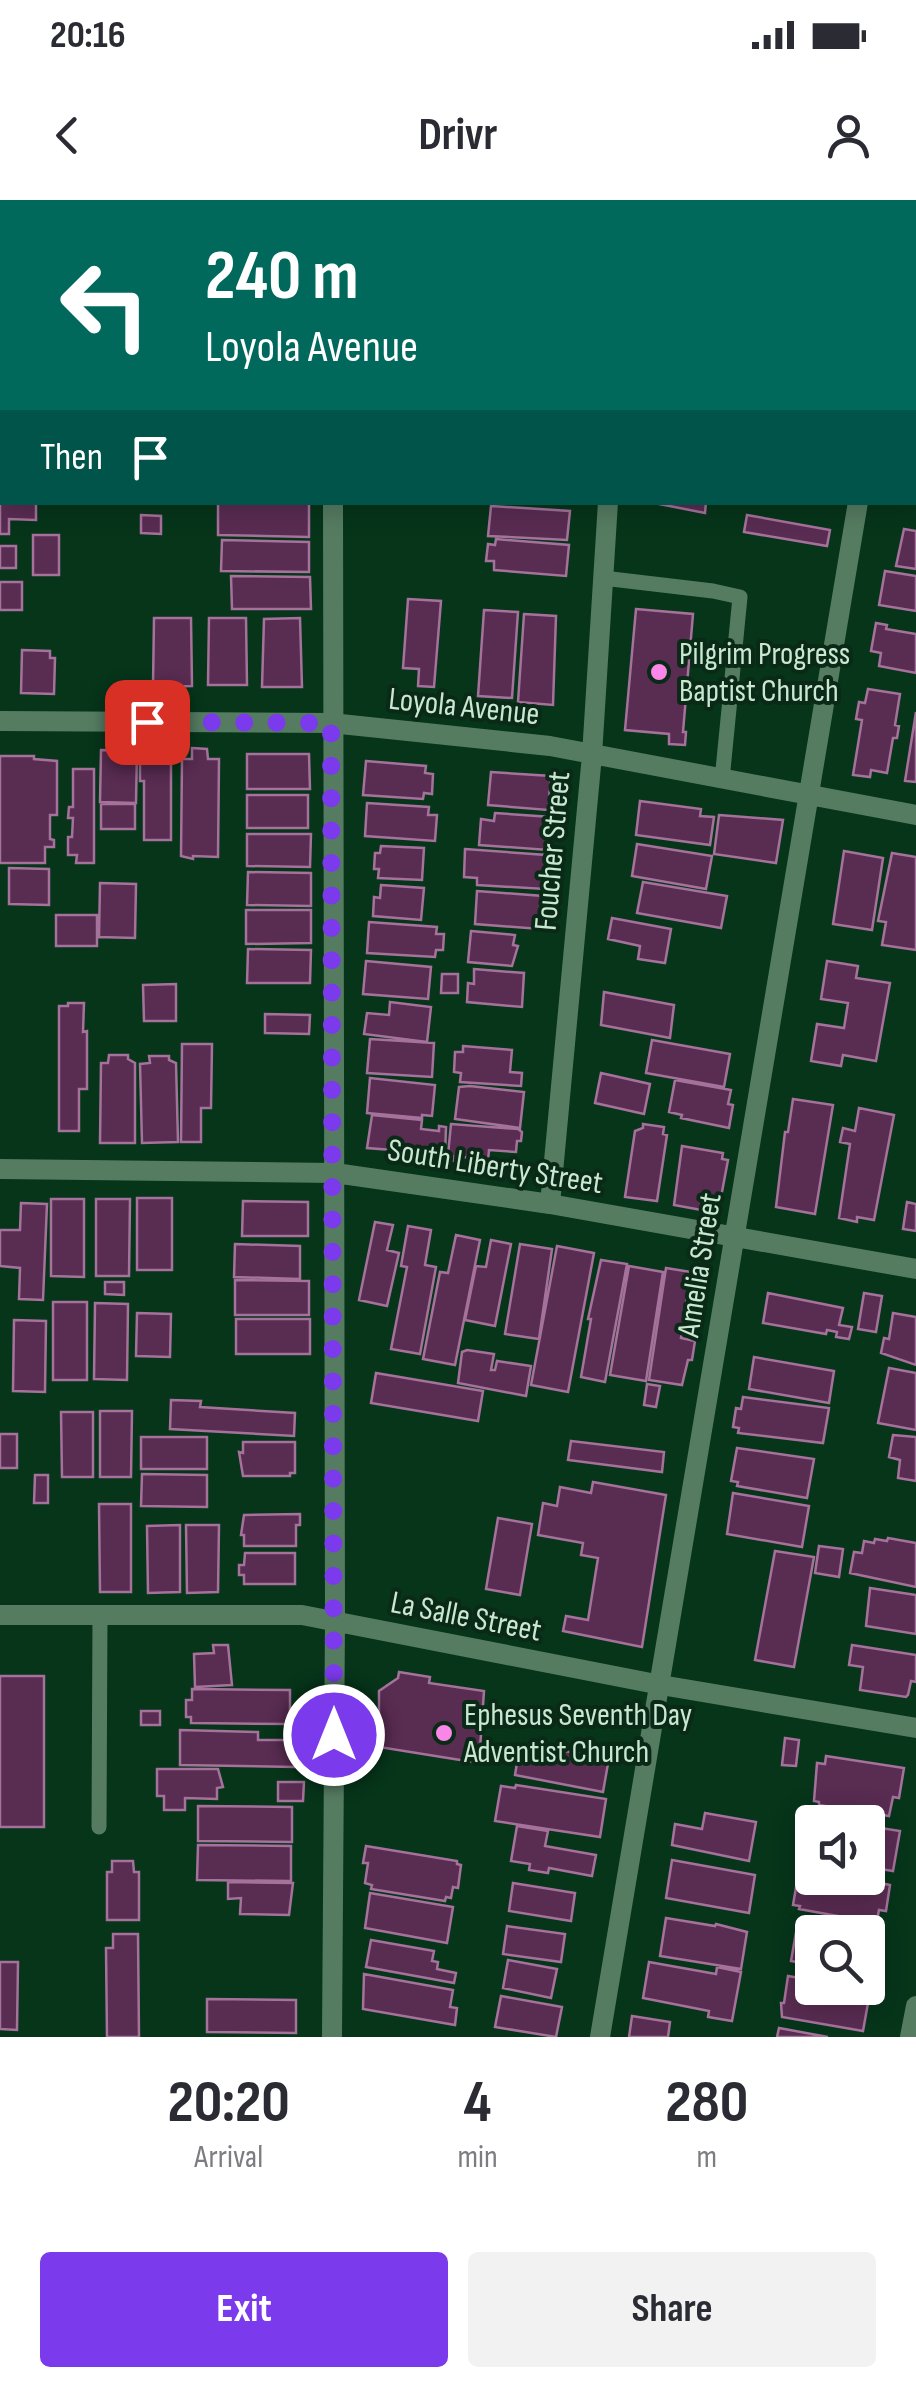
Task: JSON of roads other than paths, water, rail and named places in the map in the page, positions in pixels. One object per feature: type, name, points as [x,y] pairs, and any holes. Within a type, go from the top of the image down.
[{"type":"street","points":[[332,2037],[333,505]]},
{"type":"street","name":"Foucher Street","points":[[550,1204],[592,756],[608,505]]},
{"type":"street","name":"Amelia Street","points":[[600,2037],[857,505]]},
{"type":"street","name":"Loyola Avenue","points":[[0,721],[331,723],[550,746],[916,815]]},
{"type":"street","name":"South Liberty Street","points":[[0,1169],[335,1172],[550,1204],[916,1269]]},
{"type":"street","name":"La Salle Street","points":[[0,1615],[302,1615],[661,1685],[916,1728]]},
{"type":"street","points":[[910,2037],[916,2006]]},
{"type":"lane","points":[[603,578],[713,590],[740,597],[722,780]]},
{"type":"lane","points":[[99,1827],[100,1615]]},
{"type":"place","name":"Pilgrim Progress Baptist Church","points":[[659,672]]},
{"type":"place","name":"Ephesus Seventh Day Adventist Church","points":[[444,1733]]}]
